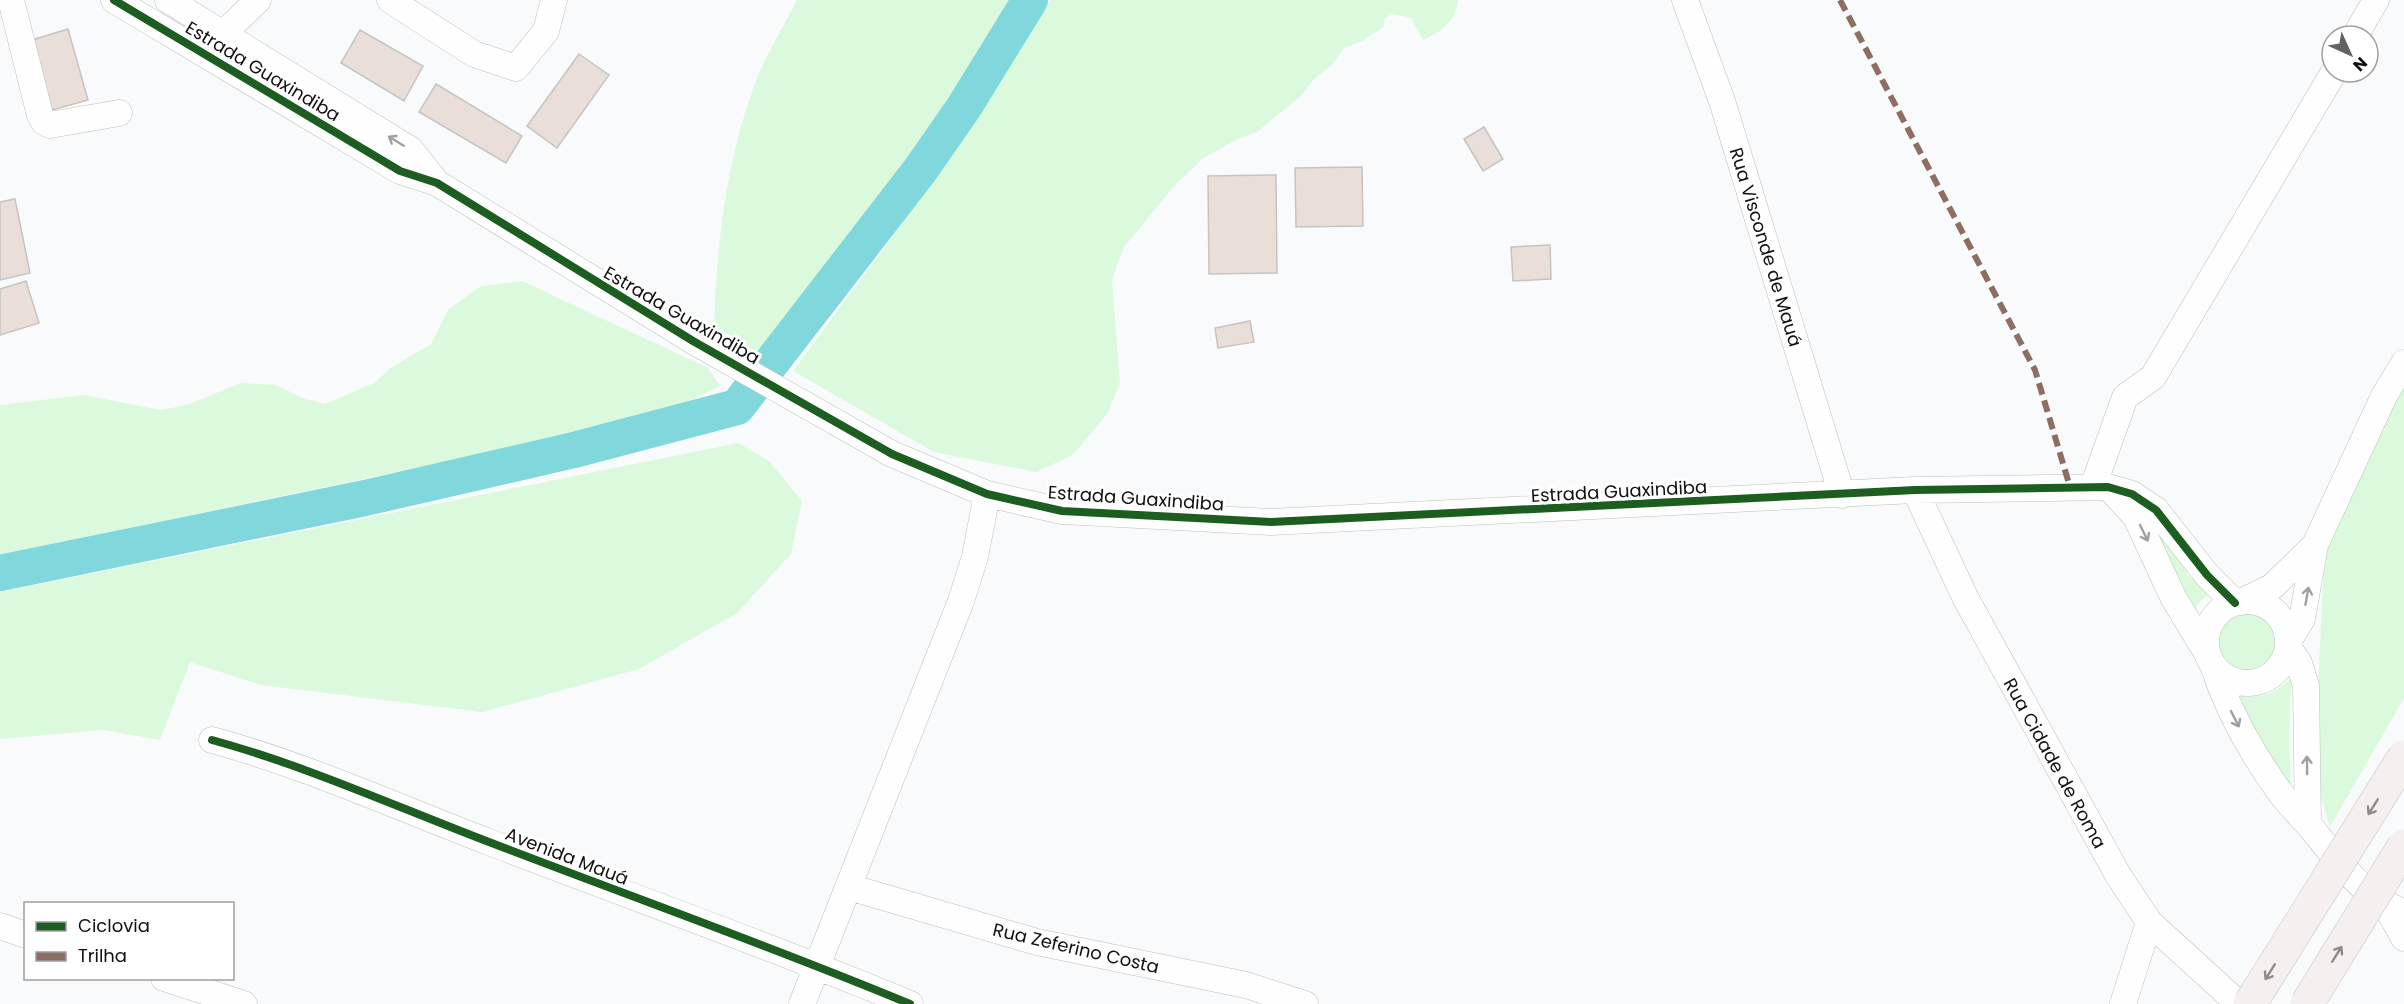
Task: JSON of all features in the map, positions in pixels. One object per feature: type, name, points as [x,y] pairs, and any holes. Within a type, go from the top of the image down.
[{"type":"highway","points":[[2250,1004],[2404,757]]},
{"type":"highway","points":[[2307,1004],[2404,846]]},
{"type":"street","points":[[11,0],[40,115],[44,122],[50,125],[119,113]]},
{"type":"street","name":"Estrada Guaxindiba","points":[[114,0],[210,55],[400,171],[436,183],[533,244],[892,454],[987,494],[1062,511],[1271,522],[1915,490],[2101,487]]},
{"type":"street","name":"Estrada Guaxindiba","points":[[168,0],[411,150],[436,183]]},
{"type":"street","points":[[210,55],[224,33],[258,0]]},
{"type":"street","points":[[390,0],[474,54],[516,68],[546,31],[554,0]]},
{"type":"street","name":"Rua Visconde de Mauá","points":[[1685,0],[1722,101],[1842,495]]},
{"type":"street","points":[[2362,24],[2376,0]]},
{"type":"street","points":[[2101,487],[2125,397],[2153,377],[2327,84]]},
{"type":"street","points":[[2101,487],[2136,518],[2173,597],[2210,659],[2232,680],[2256,682],[2278,669],[2288,644],[2302,619],[2315,545],[2384,396],[2404,363]]},
{"type":"street","points":[[2101,487],[2132,494],[2156,510],[2207,575],[2238,602],[2254,602],[2267,606],[2278,615],[2285,626],[2288,644],[2299,663],[2306,687],[2308,824]]},
{"type":"street","name":"Rua Cidade de Roma","points":[[1915,490],[1965,597],[2021,704],[2118,875],[2149,922],[2239,1004]]},
{"type":"street","points":[[802,1004],[961,601],[975,557],[987,494]]},
{"type":"street","points":[[2315,545],[2272,587],[2217,614],[2209,626],[2206,639],[2210,659],[2228,706],[2243,736],[2280,792],[2354,878],[2395,909],[2404,938]]},
{"type":"street","name":"Avenida Mauá","points":[[212,740],[264,754],[490,843],[816,965],[910,1004]]},
{"type":"street","name":"Rua Zeferino Costa","points":[[849,887],[1036,942],[1246,986],[1305,1004]]},
{"type":"street","points":[[2123,1004],[2149,922]]},
{"type":"street","points":[[0,927],[24,934]]},
{"type":"street","points":[[170,980],[244,1004]]},
{"type":"green space","points":[[797,0],[1016,0],[897,176],[758,355],[714,329],[720,237],[730,175],[744,115],[763,64]]},
{"type":"green space","points":[[1050,0],[1458,0],[1455,13],[1446,25],[1423,40],[1411,18],[1393,14],[1385,18],[1383,27],[1362,41],[1344,48],[1333,64],[1314,79],[1301,96],[1257,132],[1237,139],[1202,159],[1175,185],[1124,247],[1112,280],[1120,384],[1107,414],[1073,455],[1036,472],[934,452],[793,371],[889,242]]},
{"type":"green space","points":[[522,281],[708,368],[720,386],[687,402],[670,415],[104,533],[0,558],[0,405],[84,395],[161,410],[187,405],[241,383],[276,385],[305,399],[325,404],[374,383],[392,367],[431,344],[448,310],[481,286]]},
{"type":"green space","points":[[2404,383],[2404,698],[2330,827],[2314,775],[2324,557],[2385,417]]},
{"type":"green space","points":[[738,443],[769,461],[802,501],[791,554],[737,613],[639,669],[482,712],[261,685],[190,662],[160,740],[103,730],[0,739],[0,592]]},
{"type":"green space","points":[[2137,508],[2172,544],[2188,575],[2212,593],[2201,600],[2192,613]]},
{"type":"green space","points":[[2241,608],[2253,608],[2265,613],[2275,623],[2280,641],[2278,654],[2265,669],[2253,674],[2241,674],[2229,669],[2219,659],[2214,647],[2214,635],[2219,623],[2229,613]]},
{"type":"green space","points":[[2291,678],[2289,735],[2291,792],[2230,693],[2255,697],[2278,689]]},
{"type":"building","points":[[68,29],[88,100],[52,110],[32,40]]},
{"type":"building","points":[[360,30],[423,66],[404,101],[341,63]]},
{"type":"building","points":[[579,54],[609,75],[557,148],[527,126]]},
{"type":"building","points":[[436,84],[522,136],[506,163],[419,112]]},
{"type":"building","points":[[1484,127],[1503,159],[1483,171],[1464,139]]},
{"type":"building","points":[[1362,167],[1363,226],[1296,227],[1295,168]]},
{"type":"building","points":[[1276,175],[1277,273],[1209,274],[1208,176]]},
{"type":"building","points":[[15,199],[30,273],[0,280],[0,202]]},
{"type":"building","points":[[1550,245],[1551,279],[1513,281],[1511,247]]},
{"type":"building","points":[[26,281],[39,323],[0,335],[0,289]]},
{"type":"building","points":[[1250,321],[1254,342],[1218,348],[1215,328]]},
{"type":"waterway","points":[[0,573],[365,498],[574,450],[737,407],[921,169],[964,107],[1030,0]]},
{"type":"marked path","points":[[1840,0],[2035,370],[2070,487]]},
{"type":"cycle path","points":[[114,0],[400,171],[437,183],[693,341],[892,454],[987,494],[1062,511],[1271,522],[1915,490],[2108,487],[2132,494],[2156,510],[2207,575],[2235,603]]},
{"type":"cycle path","points":[[212,740],[317,774],[910,1004]]}]
